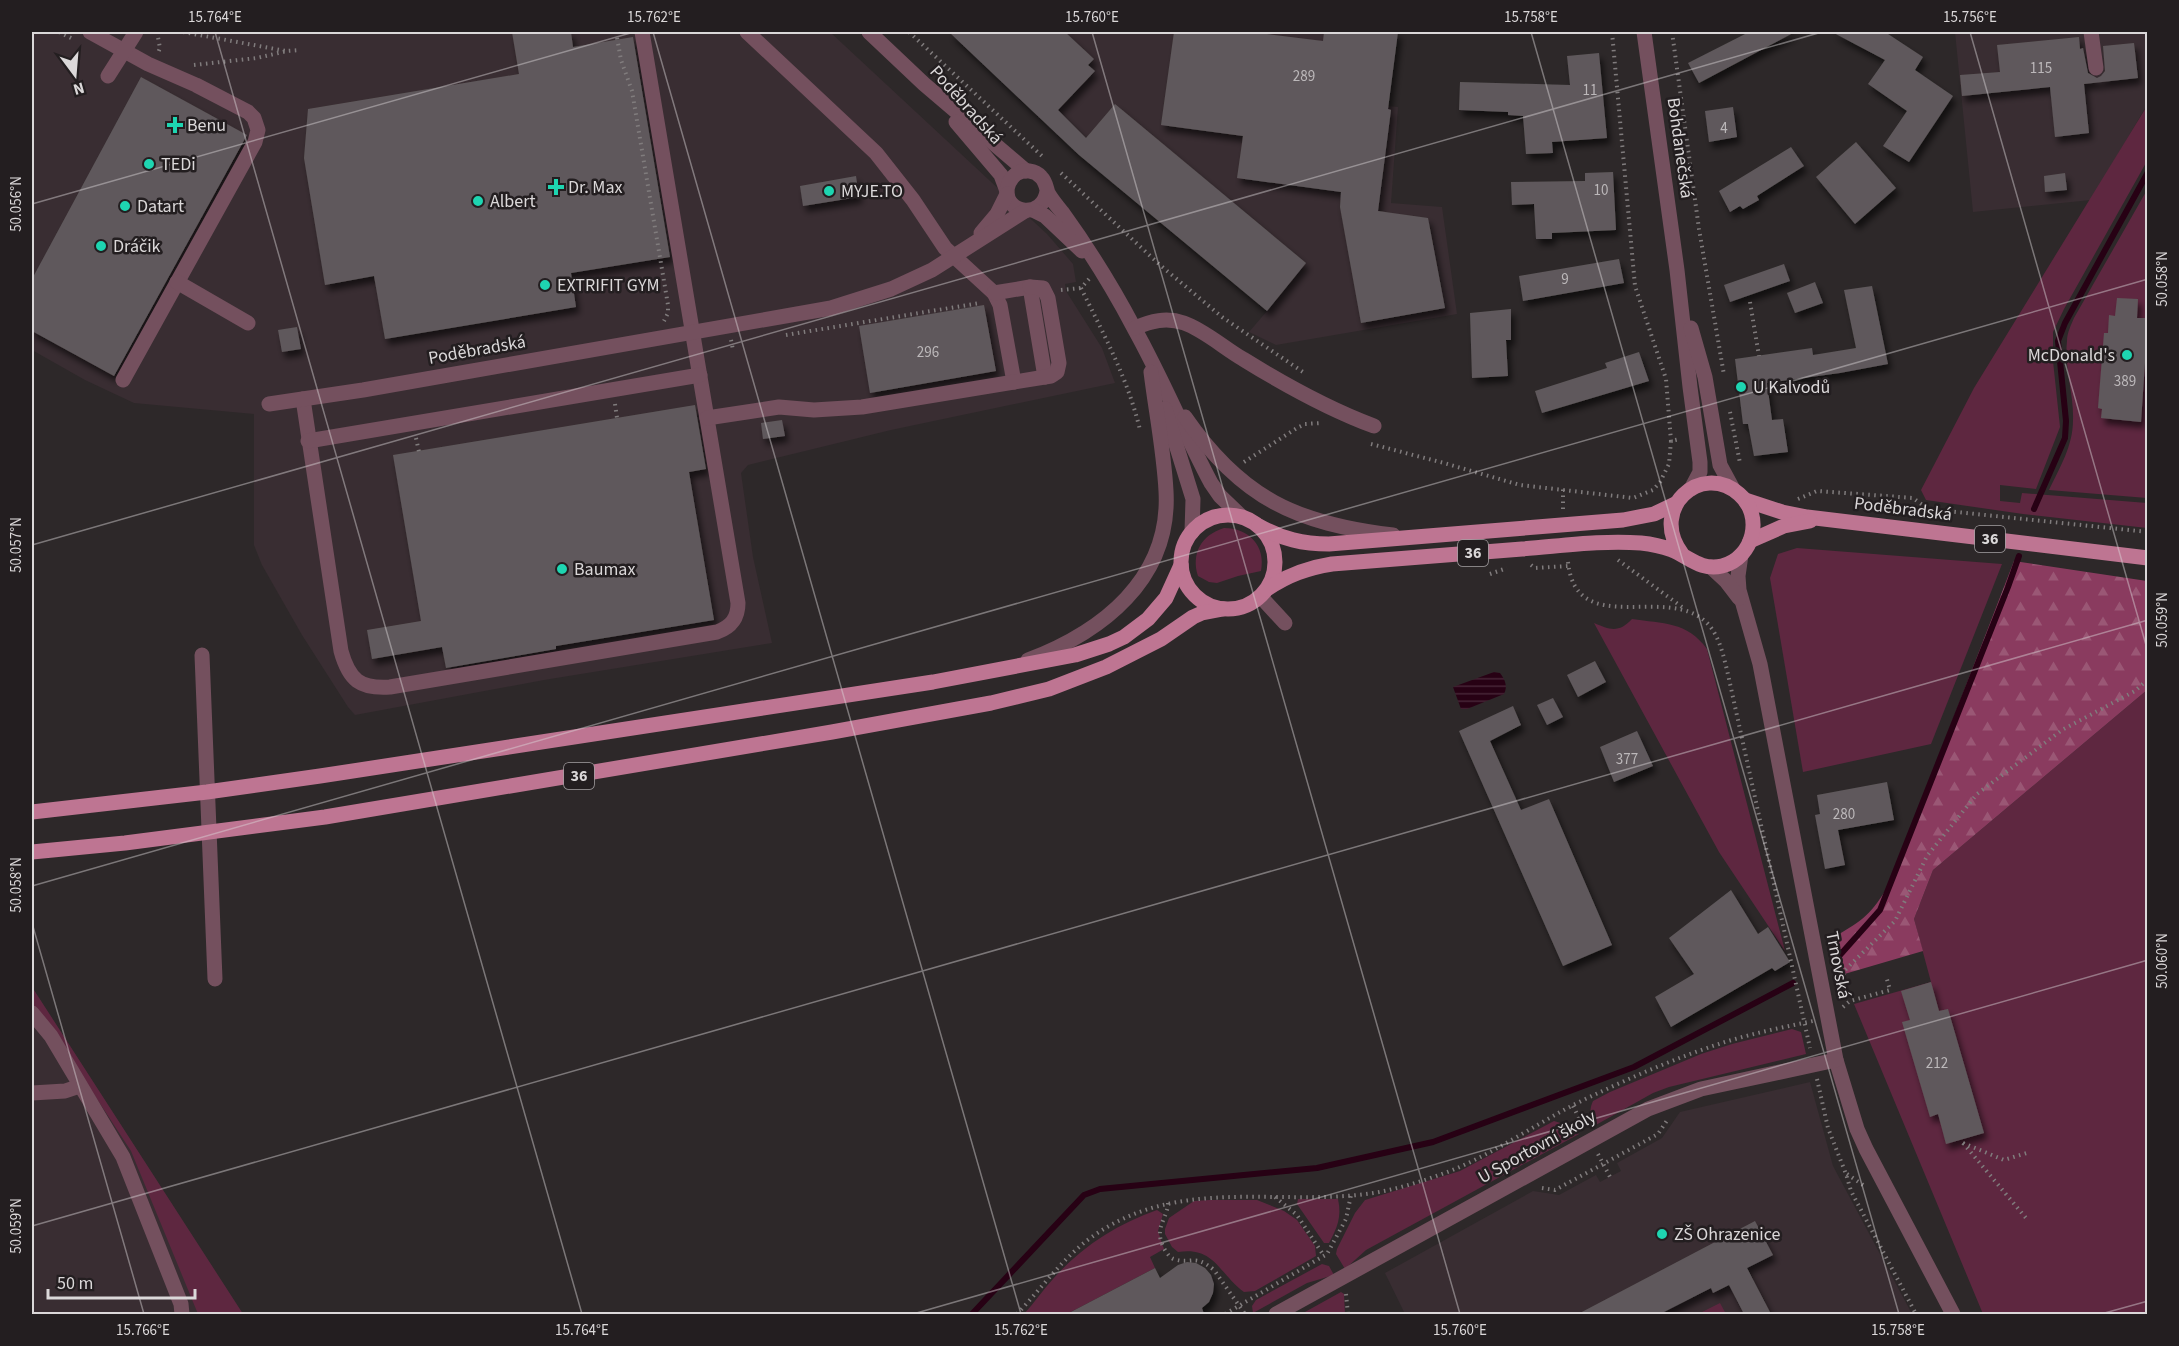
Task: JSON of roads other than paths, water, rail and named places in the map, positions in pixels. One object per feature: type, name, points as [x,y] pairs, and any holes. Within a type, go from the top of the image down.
[{"type":"main road","points":[[1691,489],[1712,483],[1733,489]]},
{"type":"main road","name":"36","points":[[1242,517],[1285,539],[1314,544],[1623,520],[1654,514],[1676,504],[1691,489]]},
{"type":"main road","name":"36","points":[[1733,489],[1745,500]]},
{"type":"main road","points":[[1711,567],[1732,562],[1741,555],[1750,541],[1753,519],[1745,500]]},
{"type":"main road","name":"Poděbradská","points":[[1745,500],[1782,512],[1832,520],[2148,558]]},
{"type":"main road","points":[[1676,504],[1670,525],[1671,536],[1682,554]]},
{"type":"main road","points":[[1192,532],[1209,519],[1231,515],[1242,517]]},
{"type":"main road","name":"Poděbradská","points":[[1750,541],[1784,526],[1816,520],[1832,520]]},
{"type":"main road","points":[[1259,526],[1267,535],[1275,556],[1273,579],[1264,593]]},
{"type":"main road","name":"36","points":[[32,812],[207,792],[653,725],[1075,656],[1124,637],[1158,609],[1175,582],[1185,542],[1192,532]]},
{"type":"main road","name":"36","points":[[32,852],[324,817],[542,782],[1001,701],[1049,688],[1107,667],[1161,639],[1193,617],[1202,613],[1244,607],[1293,574],[1309,568],[1332,564],[1620,542],[1651,544],[1682,554],[1690,561],[1711,567]]},
{"type":"main road","points":[[1181,565],[1183,576],[1194,595],[1212,607],[1223,609]]},
{"type":"street","points":[[90,32],[248,112],[254,118],[258,130],[255,142],[123,380]]},
{"type":"street","points":[[108,76],[136,32]]},
{"type":"street","points":[[303,399],[344,662],[357,681],[367,687],[390,687],[717,632],[732,624],[738,611],[738,603],[642,32]]},
{"type":"street","points":[[747,32],[876,153],[899,181],[953,257],[997,297],[1014,382]]},
{"type":"street","name":"Poděbradská","points":[[870,32],[924,84],[1026,171]]},
{"type":"street","name":"Bohdanečská","points":[[1644,32],[1697,435],[1700,472],[1691,489]]},
{"type":"street","points":[[2091,32],[2096,68]]},
{"type":"street","name":"Poděbradská","points":[[889,50],[923,85],[992,163],[1004,180],[1007,192],[990,223],[971,243],[953,257]]},
{"type":"street","points":[[1029,210],[1043,203],[1047,191],[1046,183],[1040,176],[1026,171],[1019,172],[1012,178],[1007,192],[1014,206],[1045,216],[1099,268]]},
{"type":"street","points":[[1047,191],[1085,243],[1135,328],[1211,483],[1220,496],[1242,517]]},
{"type":"street","name":"Poděbradská","points":[[268,404],[363,390],[692,326],[806,313],[852,302],[914,279],[1029,210]]},
{"type":"street","name":"Bohdanečská","points":[[1677,270],[1689,323],[1705,377],[1720,465],[1733,489]]},
{"type":"street","points":[[177,282],[248,323]]},
{"type":"street","points":[[707,418],[779,407],[814,410],[862,407],[1045,377],[1057,372],[1059,363],[1047,292],[1043,288],[1030,287],[997,297]]},
{"type":"street","points":[[1030,287],[1045,377]]},
{"type":"street","points":[[1135,328],[1148,322],[1166,319],[1184,323],[1244,360],[1336,411],[1374,426]]},
{"type":"street","points":[[1150,361],[1191,489],[1194,509],[1192,532]]},
{"type":"street","points":[[1150,361],[1173,400],[1210,450],[1230,471],[1272,503],[1312,519],[1344,528],[1397,536],[1429,536]]},
{"type":"street","points":[[1004,669],[1051,651],[1088,632],[1130,595],[1151,564],[1163,528],[1166,492],[1150,361]]},
{"type":"street","points":[[308,441],[700,375]]},
{"type":"street","name":"Trnovská","points":[[1741,555],[1738,576],[1742,604],[1760,664],[1836,1060],[1866,1149],[1953,1314]]},
{"type":"street","name":"Trnovská","points":[[1711,567],[1726,581],[1742,604]]},
{"type":"street","points":[[1264,593],[1285,623]]},
{"type":"street","points":[[202,655],[214,979]]},
{"type":"street","points":[[32,1013],[51,1036],[123,1157],[181,1304],[182,1314]]},
{"type":"street","name":"U Sportovní školy","points":[[1276,1314],[1648,1108],[1701,1089],[1836,1060]]},
{"type":"street","points":[[32,1093],[65,1091],[80,1086]]},
{"type":"waterway","points":[[2034,509],[2065,438],[2066,421],[2058,341],[2065,323],[2148,172]]},
{"type":"waterway","points":[[1840,955],[1880,910],[2019,556]]},
{"type":"waterway","points":[[972,1314],[1084,1195],[1100,1189],[1317,1168],[1433,1142],[1634,1067],[1793,983]]},
{"type":"place","name":"Benu","points":[[175,125]]},
{"type":"place","name":"TEDi","points":[[149,164]]},
{"type":"place","name":"Dr. Max","points":[[556,187]]},
{"type":"place","name":"MYJE.TO","points":[[829,191]]},
{"type":"place","name":"Albert","points":[[478,201]]},
{"type":"place","name":"Datart","points":[[125,206]]},
{"type":"place","name":"Dráčik","points":[[101,246]]},
{"type":"place","name":"EXTRIFIT GYM","points":[[545,285]]},
{"type":"place","name":"McDonald's","points":[[2127,355]]},
{"type":"place","name":"U Kalvodů","points":[[1741,387]]},
{"type":"place","name":"Baumax","points":[[562,569]]},
{"type":"place","name":"ZŠ Ohrazenice","points":[[1662,1234]]}]
